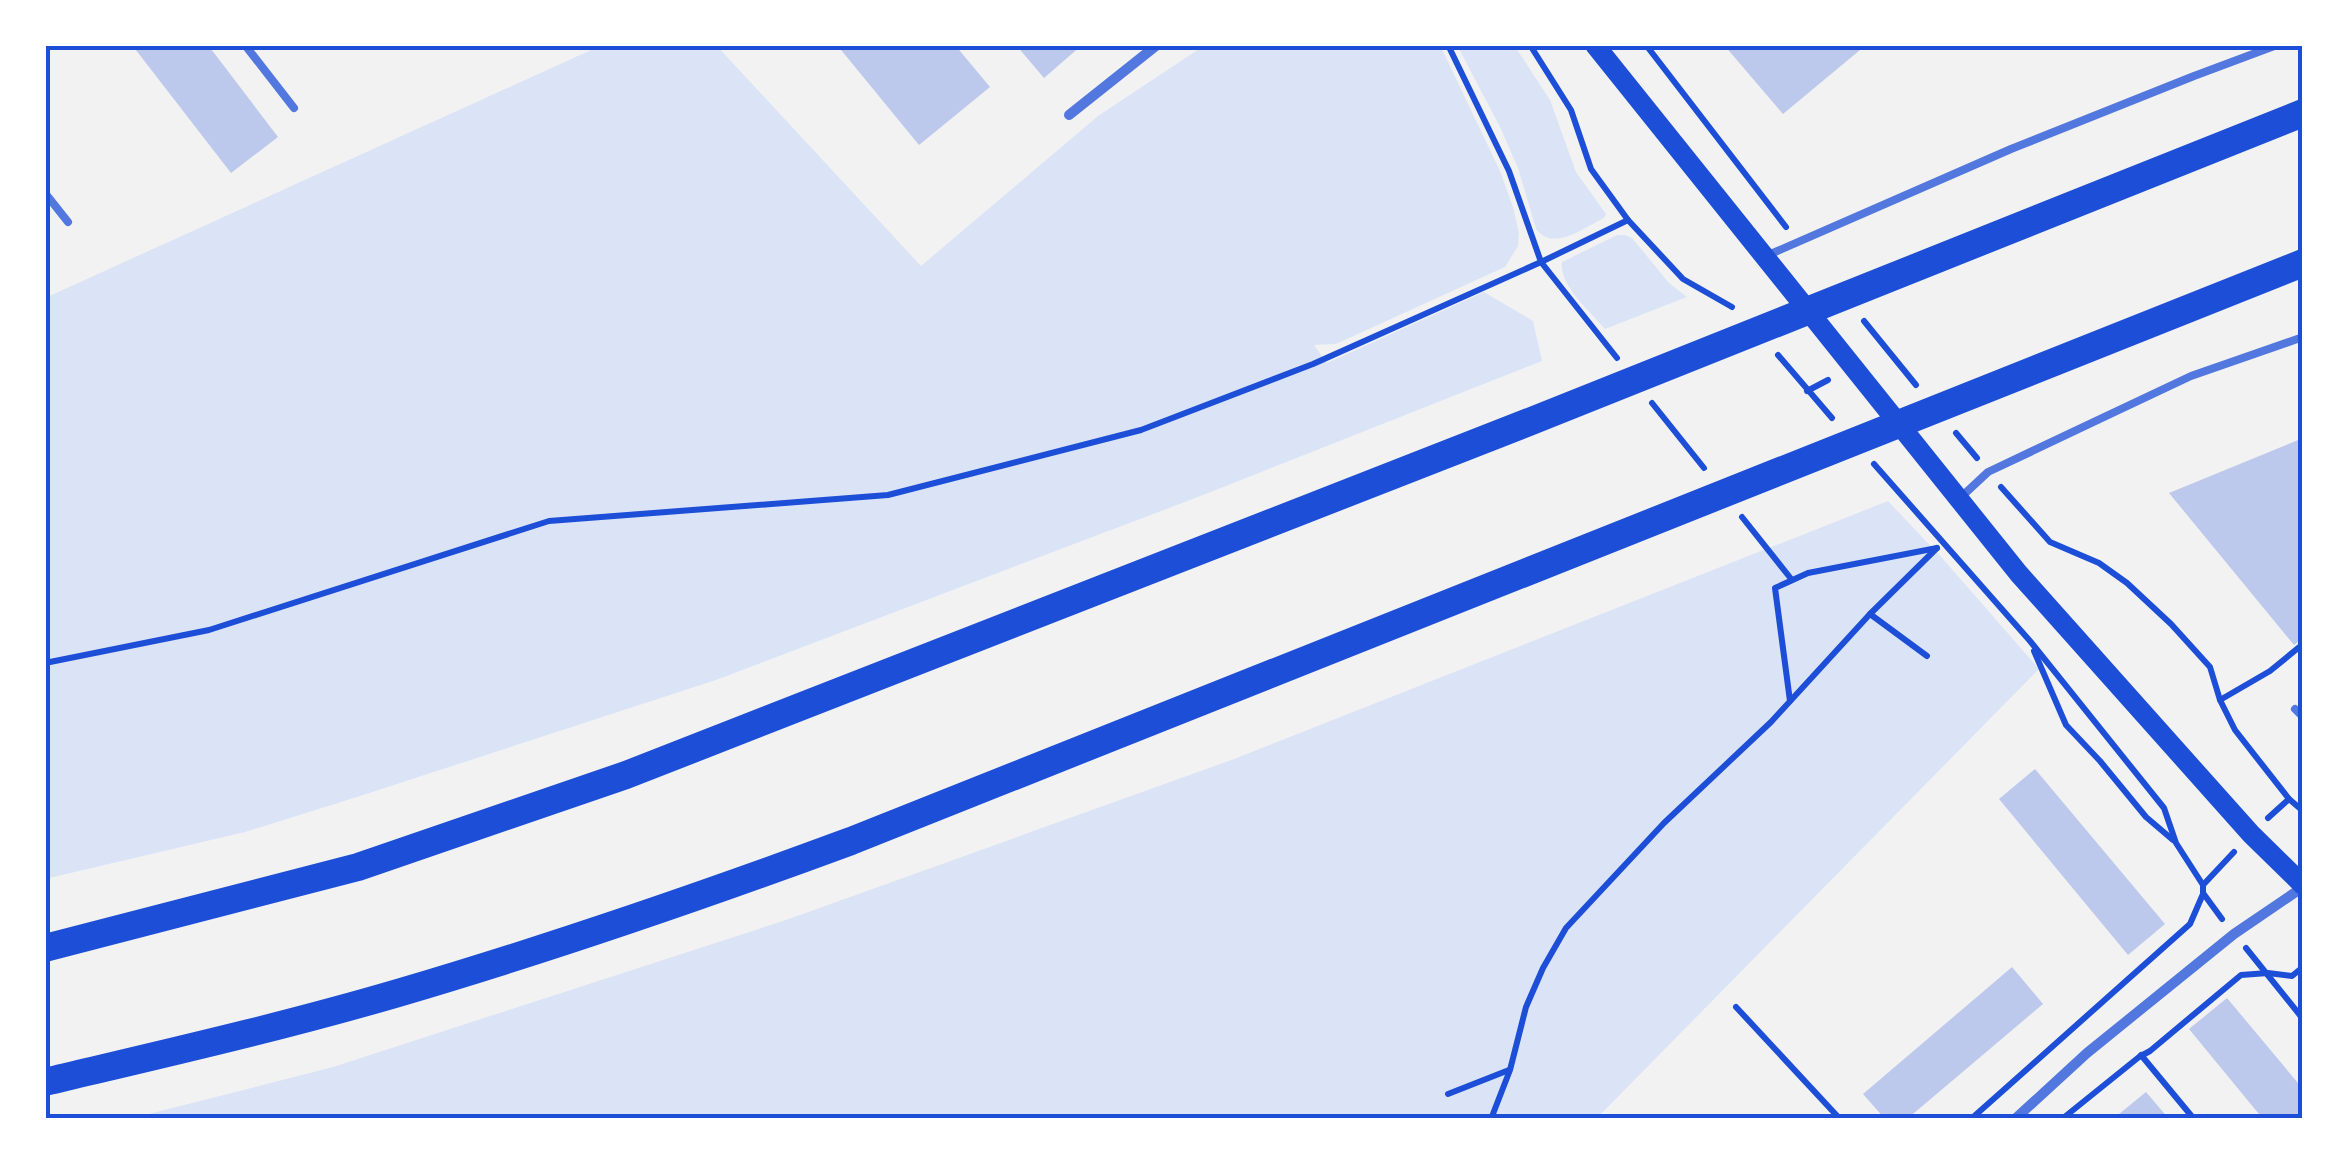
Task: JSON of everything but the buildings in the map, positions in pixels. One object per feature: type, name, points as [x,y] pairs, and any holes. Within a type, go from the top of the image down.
[{"type":"highway","points":[[45,948],[358,867],[626,775],[1534,420],[2303,112]]},
{"type":"highway","points":[[45,1082],[212,1043],[396,993],[579,936],[851,841],[2303,263]]},
{"type":"main road","points":[[1595,45],[2019,574],[2251,834],[2303,886]]},
{"type":"street","points":[[1069,116],[1157,45]]},
{"type":"street","points":[[2015,1119],[2087,1053],[2234,934],[2303,886]]},
{"type":"lane","points":[[245,45],[294,108]]},
{"type":"lane","points":[[1766,256],[2011,149],[2277,45]]},
{"type":"lane","points":[[45,193],[68,222]]},
{"type":"lane","points":[[1959,499],[1988,472],[2192,376],[2303,337]]},
{"type":"lane","points":[[2296,708],[2303,717]]},
{"type":"path","points":[[45,663],[209,630],[548,521],[888,495],[1141,430],[1313,364],[1541,262],[1510,171],[1448,45]]},
{"type":"path","points":[[1491,1119],[1510,1070],[1526,1008],[1566,928],[1937,548]]},
{"type":"path","points":[[1790,702],[1775,588],[1808,572],[1949,548]]},
{"type":"path","points":[[1870,614],[1927,656]]},
{"type":"path","points":[[1971,1119],[2190,924],[2203,893],[2203,886],[2176,842],[2164,808],[2030,640],[2066,725],[2146,817],[2176,842]]},
{"type":"path","points":[[2220,700],[2270,671],[2303,644]]},
{"type":"path","points":[[2289,799],[2303,811]]},
{"type":"path","points":[[2203,893],[2303,1019]]},
{"type":"path","points":[[2062,1119],[2242,975],[2292,976],[2303,967]]},
{"type":"path","points":[[1736,1007],[1840,1119]]},
{"type":"path","points":[[2142,1056],[2194,1119]]},
{"type":"path","points":[[1448,1094],[1510,1070]]},
{"type":"shaded area","points":[[602,45],[716,45],[921,266],[1098,116],[1205,45],[1440,45],[1500,171],[1513,207],[1518,246],[1505,267],[1336,344],[1314,345],[1327,363],[1484,292],[1533,321],[1542,361],[716,680],[245,832],[45,879],[45,298]]},
{"type":"shaded area","points":[[1457,45],[1514,45],[1550,100],[1576,172],[1606,214],[1604,218],[1560,238],[1543,236],[1536,229],[1518,168]]},
{"type":"shaded area","points":[[1617,235],[1632,238],[1669,283],[1687,297],[1605,329],[1570,289],[1562,262]]},
{"type":"shaded area","points":[[1888,501],[2039,669],[1596,1119],[129,1119],[333,1067],[786,920],[1234,759]]}]
